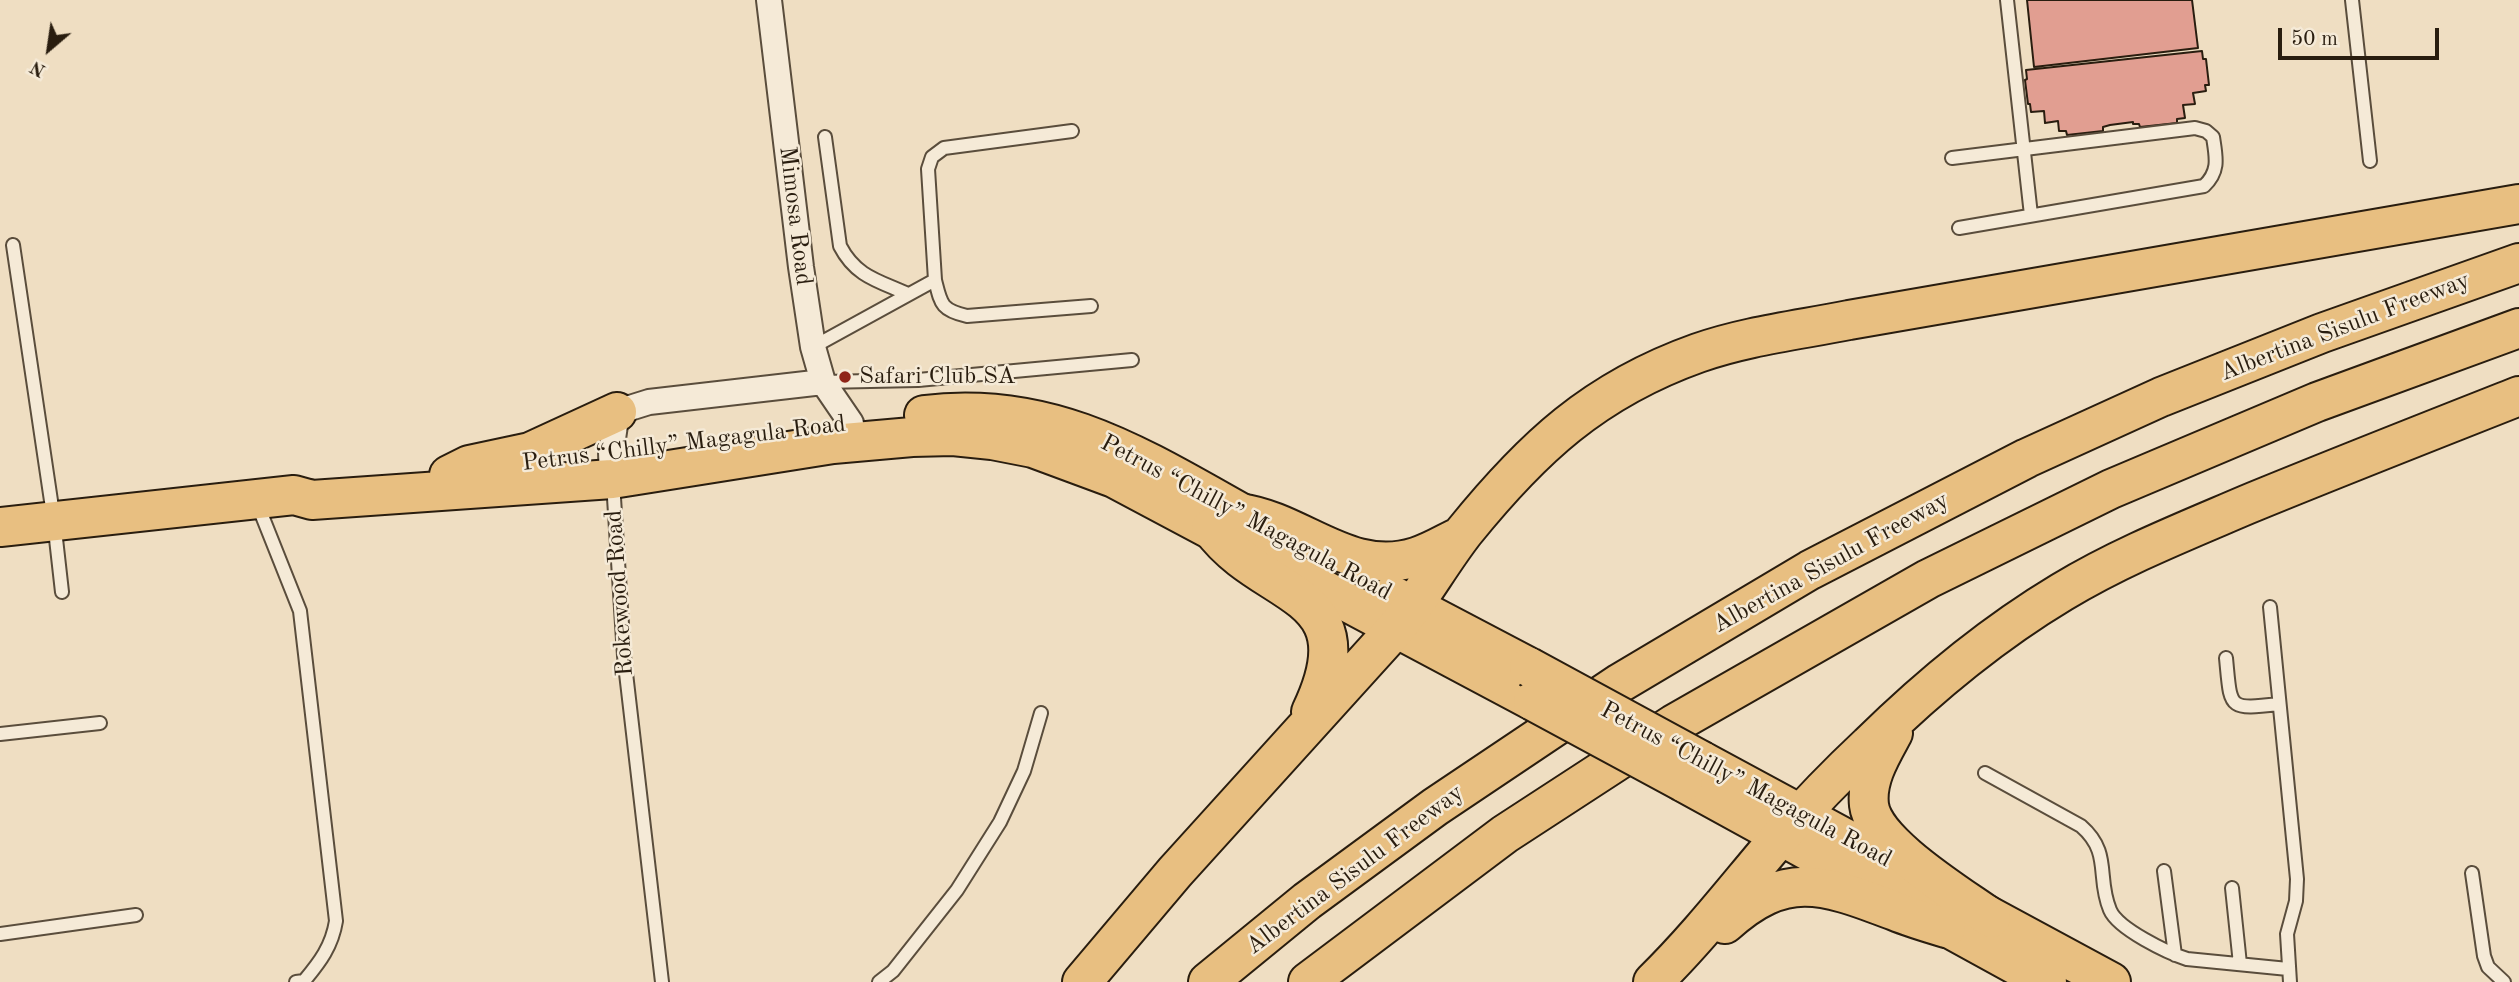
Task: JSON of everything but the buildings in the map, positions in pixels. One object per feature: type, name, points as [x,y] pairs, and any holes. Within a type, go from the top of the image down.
[{"type":"main road","points":[[1082,982],[1175,872],[1405,617],[1462,535],[1507,482],[1576,416],[1608,395],[1650,373],[1699,353],[1751,339],[2519,204]]},
{"type":"main road","name":"Albertina Sisulu Freeway","points":[[1209,982],[1307,901],[1435,807],[1620,683],[1810,570],[2027,458],[2161,397],[2322,333],[2519,263]]},
{"type":"main road","points":[[1308,982],[1505,834],[1674,724],[1928,579],[2111,489],[2175,461],[2317,402],[2519,328]]},
{"type":"main road","points":[[1665,970],[1791,825],[1870,743],[2005,630],[2062,592],[2110,565],[2175,535],[2519,396]]},
{"type":"main road","points":[[449,475],[470,466],[530,452],[617,412]]},
{"type":"main road","name":"Petrus “Chilly” Magagula Road","points":[[294,495],[309,486],[611,466],[851,423],[949,412],[1013,414],[1049,421],[1136,455],[1226,520],[1791,825],[1990,918],[2111,982]]},
{"type":"main road","name":"Petrus “Chilly” Magagula Road","points":[[0,527],[294,495],[312,500],[326,499],[611,466],[912,437],[953,436],[1033,448],[1226,520]]},
{"type":"main road","points":[[1299,736],[1321,691],[1328,668],[1328,646],[1322,624],[1303,600],[1221,541],[1226,520],[1264,516],[1329,548],[1376,562],[1416,557],[1462,535]]},
{"type":"main road","points":[[1902,716],[1869,786],[1871,817],[1895,846],[1990,918]]},
{"type":"main road","name":"Petrus “Chilly” Magagula Road","points":[[1791,825],[1946,929],[2047,982]]},
{"type":"main road","points":[[1665,970],[1700,946],[1743,907],[1781,890],[1800,885],[1836,889],[1946,929]]},
{"type":"street","name":"Mimosa Road","points":[[769,0],[813,347],[823,382],[851,423]]},
{"type":"street","points":[[617,412],[649,402],[823,382]]},
{"type":"street","name":"Rokewood Road","points":[[611,466],[617,412]]},
{"type":"lane","points":[[2007,0],[2031,215]]},
{"type":"lane","points":[[2351,0],[2370,161]]},
{"type":"lane","points":[[1952,158],[2195,128],[2206,131],[2213,137],[2217,166],[2213,178],[2204,186],[1959,228]]},
{"type":"lane","points":[[1072,131],[944,148],[932,157],[928,169],[935,280],[942,305],[952,312],[967,316],[1091,306]]},
{"type":"lane","points":[[825,137],[841,246],[849,262],[865,274],[908,294]]},
{"type":"lane","points":[[13,245],[62,592]]},
{"type":"lane","points":[[813,347],[935,280]]},
{"type":"lane","points":[[823,382],[918,380],[1132,360]]},
{"type":"lane","name":"Rokewood Road","points":[[611,466],[624,656],[662,982]]},
{"type":"lane","points":[[256,499],[300,611],[336,921],[334,937],[324,957],[304,981],[296,982]]},
{"type":"lane","points":[[1985,773],[2081,826],[2093,837],[2099,846],[2105,895],[2111,914],[2123,926],[2187,959],[2240,964],[2289,975],[2287,934],[2296,901],[2297,879],[2270,607]]},
{"type":"lane","points":[[2226,658],[2230,699],[2235,705],[2242,708],[2279,704]]},
{"type":"lane","points":[[879,982],[893,971],[957,890],[1000,822],[1024,771],[1041,713]]},
{"type":"lane","points":[[0,734],[100,723]]},
{"type":"lane","points":[[2164,871],[2175,955]]},
{"type":"lane","points":[[2472,873],[2484,956],[2488,967],[2504,982]]},
{"type":"lane","points":[[2232,888],[2240,964]]},
{"type":"lane","points":[[0,934],[136,915]]},
{"type":"place","name":"Safari Club SA","points":[[845,377]]}]
